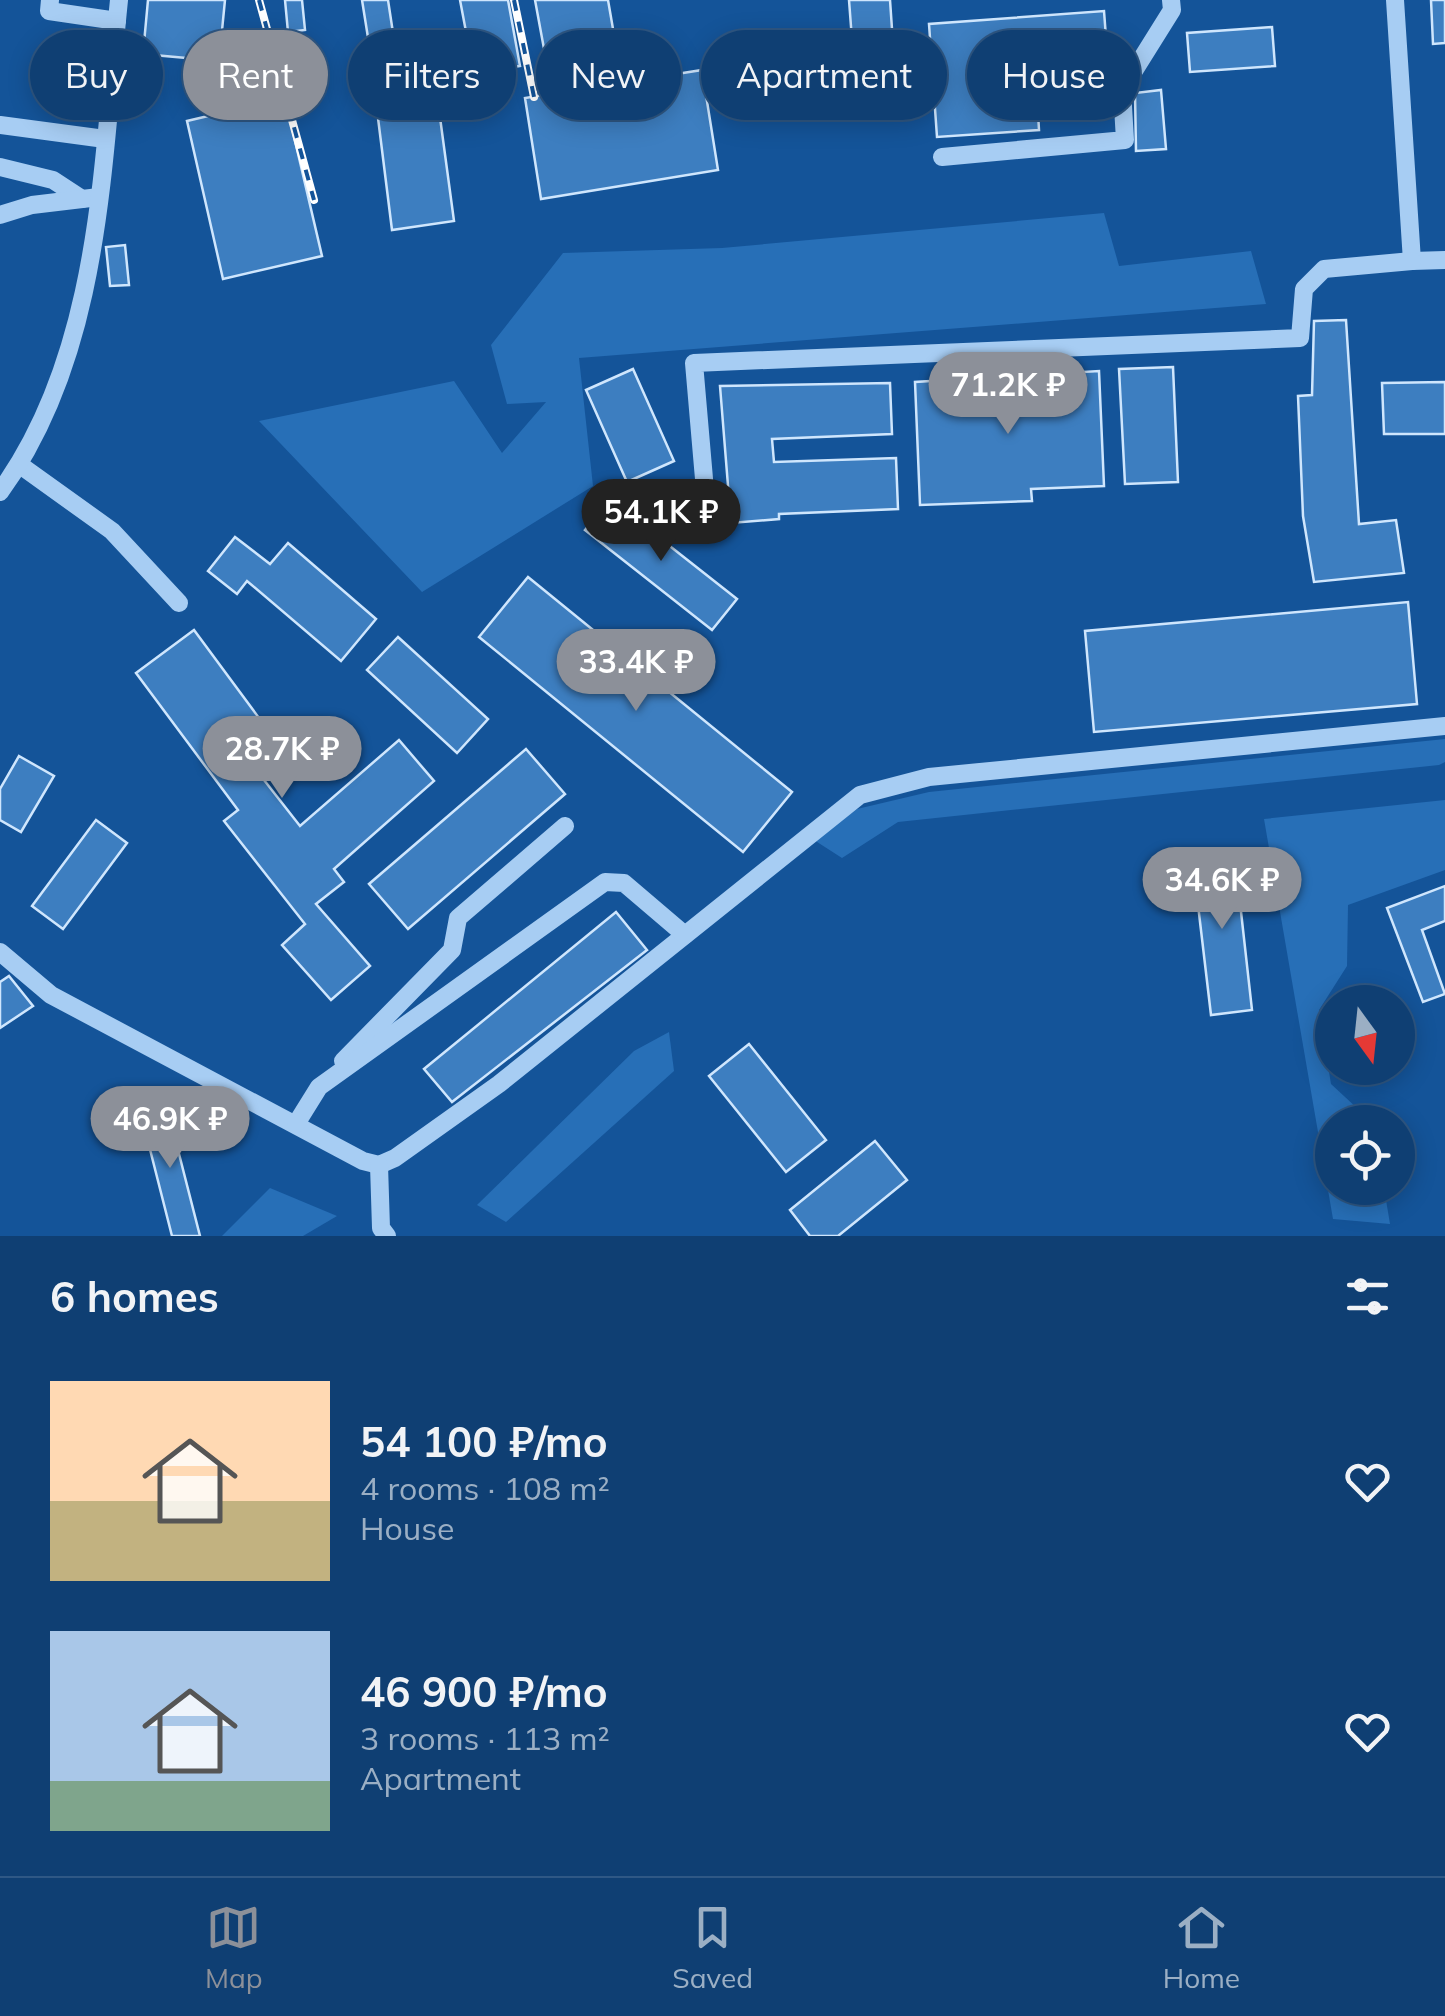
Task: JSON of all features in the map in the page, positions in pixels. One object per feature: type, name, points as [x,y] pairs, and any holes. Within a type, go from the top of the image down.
[{"type":"street","points":[[50,0],[49,11],[117,20]]},
{"type":"street","points":[[0,492],[20,465],[54,401],[67,362],[90,198],[105,139],[120,0]]},
{"type":"street","points":[[942,158],[1125,140],[1122,90],[1172,10],[1171,0]]},
{"type":"street","points":[[1396,0],[1412,262]]},
{"type":"street","points":[[3,128],[105,139]]},
{"type":"street","points":[[0,167],[53,180],[90,198]]},
{"type":"street","points":[[0,215],[32,205],[90,198]]},
{"type":"street","points":[[708,525],[694,363],[1300,338],[1304,289],[1324,269],[1445,260]]},
{"type":"street","points":[[20,465],[112,531],[179,603]]},
{"type":"street","points":[[0,952],[51,996],[363,1161],[379,1165],[396,1158],[499,1084],[860,796],[930,777],[1445,726]]},
{"type":"street","points":[[296,1124],[320,1087],[382,1017],[452,950],[458,918],[566,826]]},
{"type":"street","points":[[320,1087],[605,882],[624,884],[686,935]]},
{"type":"street","points":[[379,1165],[382,1228],[387,1236]]},
{"type":"shaded area","points":[[1104,213],[1119,266],[1251,251],[1266,304],[579,358],[593,486],[422,592],[259,421],[454,381],[502,453],[546,402],[507,404],[491,345],[563,253],[722,248]]},
{"type":"shaded area","points":[[1445,739],[1445,762],[1439,765],[898,822],[842,858],[814,840],[857,809],[929,792]]},
{"type":"shaded area","points":[[1445,800],[1445,870],[1348,905],[1347,966],[1335,985],[1315,985],[1315,1085],[1332,1085],[1354,1105],[1315,1105],[1315,1115],[1264,819]]},
{"type":"shaded area","points":[[669,1032],[674,1071],[506,1222],[477,1205],[634,1051]]},
{"type":"shaded area","points":[[270,1188],[337,1216],[303,1236],[222,1236]]},
{"type":"shaded area","points":[[1331,1205],[1387,1205],[1390,1224],[1333,1219]]},
{"type":"building","points":[[148,0],[225,0],[222,30],[183,30],[183,58],[163,56],[163,30],[145,30]]},
{"type":"building","points":[[285,0],[302,0],[305,30],[288,30]]},
{"type":"building","points":[[362,0],[388,0],[393,30],[367,30]]},
{"type":"building","points":[[460,0],[508,0],[513,30],[466,30]]},
{"type":"building","points":[[535,0],[608,0],[613,30],[541,30]]},
{"type":"building","points":[[849,0],[890,0],[892,30],[851,30]]},
{"type":"building","points":[[1431,0],[1445,0],[1445,43],[1433,44]]},
{"type":"building","points":[[1104,11],[1105,30],[967,30],[967,120],[1038,120],[1039,130],[937,137],[936,120],[947,120],[947,30],[929,30],[929,24]]},
{"type":"building","points":[[1272,27],[1275,66],[1190,72],[1187,33]]},
{"type":"building","points":[[701,70],[701,120],[710,120],[718,170],[541,199],[525,98],[536,96],[536,120],[681,120],[681,73]]},
{"type":"building","points":[[1161,90],[1166,149],[1136,151],[1140,92]]},
{"type":"building","points":[[290,120],[322,256],[223,279],[187,121]]},
{"type":"building","points":[[378,120],[440,120],[454,221],[392,230]]},
{"type":"building","points":[[125,245],[129,285],[110,286],[106,247]]},
{"type":"building","points":[[1346,320],[1359,524],[1396,520],[1404,573],[1314,582],[1303,516],[1298,396],[1312,395],[1314,321]]},
{"type":"building","points":[[1173,367],[1178,482],[1125,484],[1119,369]]},
{"type":"building","points":[[633,369],[674,461],[627,482],[586,390]]},
{"type":"building","points":[[1099,371],[1104,486],[1031,489],[1032,501],[920,505],[915,382]]},
{"type":"building","points":[[1445,382],[1445,434],[1384,434],[1382,383]]},
{"type":"building","points":[[890,383],[892,434],[772,439],[774,462],[896,458],[898,509],[779,514],[779,519],[731,523],[720,386]]},
{"type":"building","points":[[610,499],[737,599],[712,630],[585,530]]},
{"type":"building","points":[[235,537],[270,564],[288,543],[376,619],[341,661],[247,581],[237,594],[208,571]]},
{"type":"building","points":[[528,577],[792,792],[743,852],[479,637]]},
{"type":"building","points":[[1408,602],[1417,704],[1094,732],[1085,631]]},
{"type":"building","points":[[194,630],[290,760],[264,780],[300,826],[399,740],[434,781],[334,869],[344,882],[316,904],[370,966],[331,1000],[282,945],[305,924],[224,821],[238,810],[136,673]]},
{"type":"building","points":[[398,637],[488,719],[457,753],[367,670]]},
{"type":"building","points":[[526,749],[565,794],[408,929],[369,884]]},
{"type":"building","points":[[19,756],[54,776],[21,832],[0,820],[0,789]]},
{"type":"building","points":[[96,820],[127,843],[63,929],[32,906]]},
{"type":"building","points":[[1234,849],[1252,1010],[1211,1015],[1192,854]]},
{"type":"building","points":[[1445,886],[1445,921],[1422,930],[1445,994],[1423,1002],[1387,908]]},
{"type":"building","points":[[616,912],[647,950],[452,1102],[424,1069]]},
{"type":"building","points":[[9,976],[33,1006],[0,1028],[0,982]]},
{"type":"building","points":[[749,1044],[826,1140],[786,1172],[709,1076]]},
{"type":"building","points":[[166,1103],[200,1236],[172,1236],[140,1110]]},
{"type":"building","points":[[875,1141],[907,1180],[838,1236],[810,1236],[790,1210]]},
{"type":"railway","points":[[259,0],[314,200]]},
{"type":"railway","points":[[514,0],[534,97]]}]
